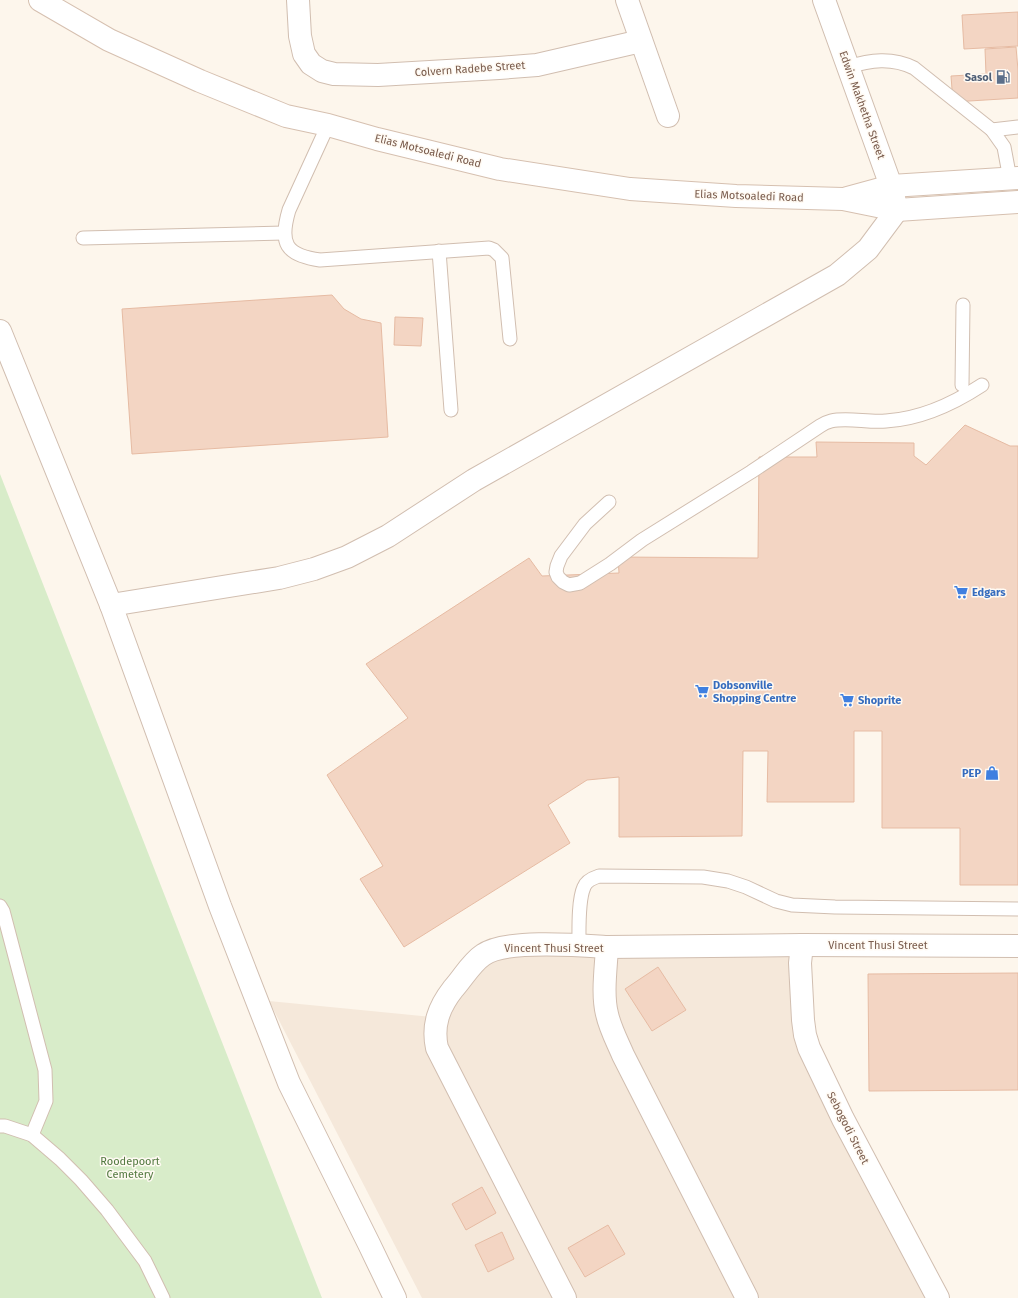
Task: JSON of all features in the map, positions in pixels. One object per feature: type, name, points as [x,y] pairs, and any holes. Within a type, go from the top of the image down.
[{"type":"street","name":"Elias Motsoaledi Road","points":[[40,0],[109,40],[200,81],[286,116],[328,125],[377,139],[500,169],[630,189],[736,196],[844,199],[897,210],[1018,202]]},
{"type":"street","name":"Colvern Radebe Street","points":[[298,0],[300,36],[304,54],[311,64],[322,71],[334,74],[378,75],[536,65],[641,41]]},
{"type":"street","points":[[627,0],[668,116]]},
{"type":"street","name":"Edwin Makhetha Street","points":[[824,0],[891,186],[897,210]]},
{"type":"street","name":"Elias Motsoaledi Road","points":[[844,199],[891,186],[1014,178]]},
{"type":"street","points":[[111,605],[279,578],[314,569],[347,557],[388,536],[474,480],[837,275],[868,249],[897,210]]},
{"type":"street","points":[[0,331],[111,605],[220,906],[289,1082],[366,1236],[395,1298]]},
{"type":"street","name":"Sebogodi Street","points":[[802,945],[800,963],[802,1020],[809,1048],[843,1119],[938,1298]]},
{"type":"street","name":"Vincent Thusi Street","points":[[565,1298],[437,1048],[435,1038],[436,1018],[446,999],[472,964],[482,955],[492,950],[510,946],[1018,946]]},
{"type":"street","points":[[606,947],[605,997],[606,1012],[611,1030],[747,1298]]},
{"type":"lane","points":[[848,67],[879,60],[904,63],[914,68],[992,130],[1004,147],[1014,178]]},
{"type":"lane","points":[[328,125],[289,210],[285,222],[284,233],[287,245],[294,253],[306,258],[320,260],[489,248],[494,250],[502,258],[510,338]]},
{"type":"lane","points":[[992,130],[1018,127]]},
{"type":"lane","points":[[83,238],[284,233]]},
{"type":"lane","points":[[438,252],[451,410]]},
{"type":"lane","points":[[962,385],[963,305]]},
{"type":"lane","points":[[609,502],[585,524],[561,556],[556,572],[563,582],[569,584],[580,583],[610,564],[642,540],[751,472],[820,426],[831,421],[844,420],[873,422],[908,419],[940,408],[962,398],[982,385]]},
{"type":"lane","points":[[579,945],[580,907],[584,887],[590,879],[599,876],[703,877],[728,881],[746,887],[776,901],[792,905],[835,907],[1018,909]]},
{"type":"lane","points":[[0,906],[3,911],[45,1070],[46,1101],[32,1135]]},
{"type":"lane","points":[[0,1126],[5,1126],[32,1135],[60,1159],[107,1210],[144,1261],[163,1298]]},
{"type":"shaded area","points":[[799,934],[801,1024],[943,1298],[422,1298],[269,1001],[432,1017],[478,947],[490,938]]},
{"type":"green space","name":"Roodepoort Cemetery","points":[[0,474],[322,1298],[0,1298]]},
{"type":"building","points":[[1018,12],[1018,46],[964,49],[962,15]]},
{"type":"building","points":[[1016,47],[1018,98],[953,102],[951,76],[986,74],[985,49]]},
{"type":"building","points":[[332,295],[344,309],[361,319],[381,323],[388,437],[132,454],[122,309]]},
{"type":"building","points":[[395,317],[423,318],[421,346],[394,345]]},
{"type":"building","name":"Dobsonville Shopping Centre","points":[[965,425],[1010,446],[1018,446],[1018,885],[960,885],[960,828],[882,828],[882,731],[854,731],[854,802],[767,802],[768,751],[743,751],[742,836],[619,837],[619,777],[587,780],[548,805],[570,843],[404,947],[360,879],[383,866],[327,775],[408,718],[366,664],[529,558],[542,576],[619,573],[618,557],[758,558],[759,457],[817,457],[816,442],[914,443],[914,456],[926,465]]},
{"type":"building","points":[[658,967],[686,1010],[652,1031],[625,989]]},
{"type":"building","points":[[1018,973],[1018,1090],[869,1091],[868,974]]},
{"type":"building","points":[[482,1187],[496,1213],[466,1230],[452,1204]]},
{"type":"building","points":[[608,1225],[625,1254],[585,1277],[568,1248]]},
{"type":"building","points":[[502,1232],[514,1259],[488,1272],[475,1245]]},
{"type":"place","name":"Sasol","points":[[1003,77]]},
{"type":"place","name":"Edgars","points":[[961,592]]},
{"type":"place","name":"Dobsonville Shopping Centre","points":[[702,691]]},
{"type":"place","name":"Shoprite","points":[[847,700]]},
{"type":"place","name":"PEP","points":[[992,773]]}]
